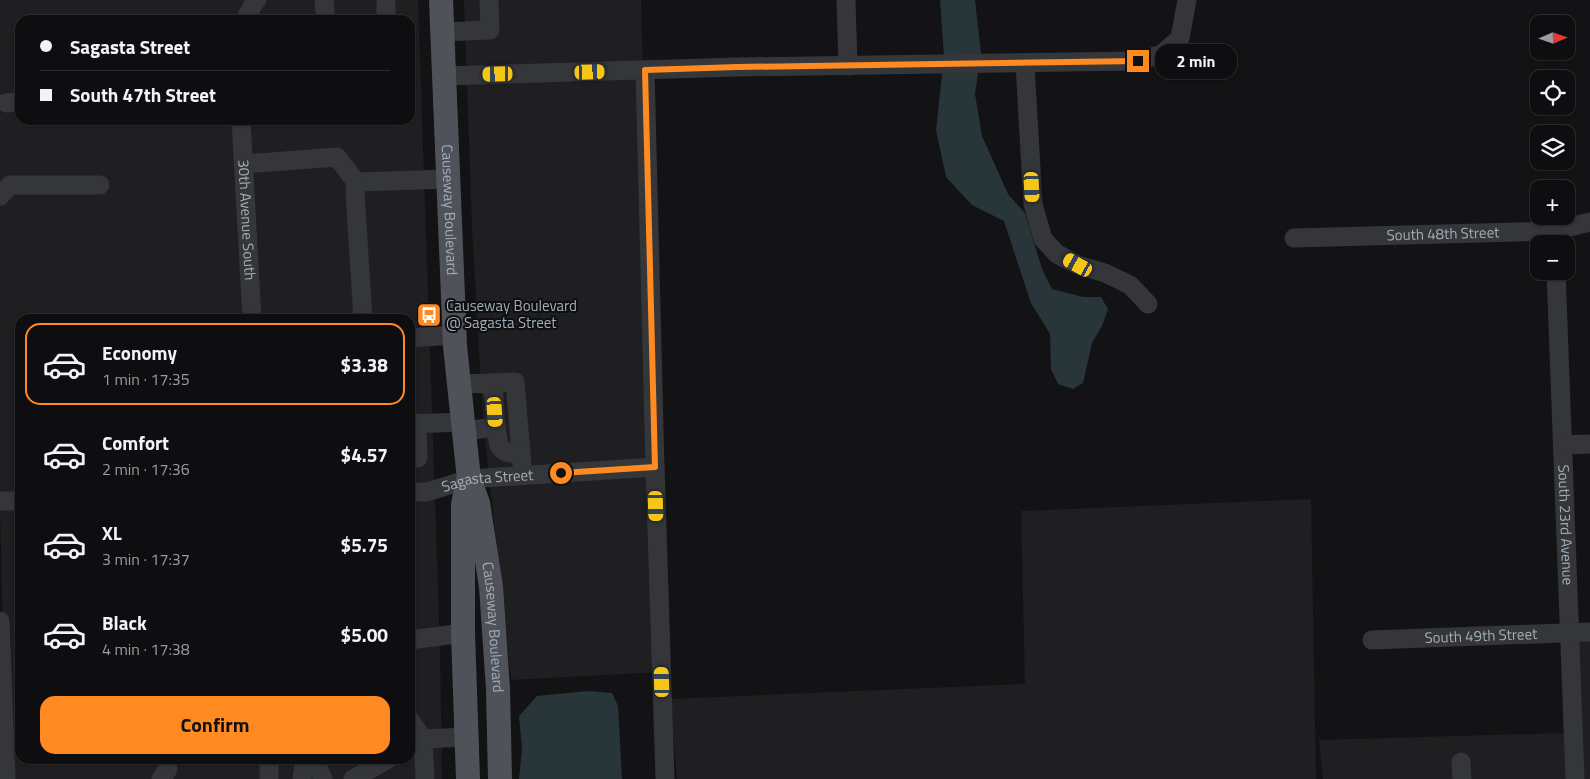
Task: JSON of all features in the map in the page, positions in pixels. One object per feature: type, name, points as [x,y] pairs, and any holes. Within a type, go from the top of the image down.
[{"type":"main road","name":"Causeway Boulevard","points":[[441,0],[454,335],[469,479],[478,503],[491,587],[498,689],[500,779]]},
{"type":"main road","name":"Causeway Boulevard","points":[[468,779],[463,634],[463,505],[469,479]]},
{"type":"street","points":[[248,15],[257,0]]},
{"type":"street","points":[[324,0],[326,15]]},
{"type":"street","points":[[386,0],[386,15]]},
{"type":"street","points":[[442,32],[490,30],[489,0]]},
{"type":"street","points":[[846,0],[848,66]]},
{"type":"street","points":[[444,76],[645,70],[1138,61],[1162,54],[1180,38],[1187,0]]},
{"type":"street","points":[[1025,64],[1033,204],[1043,238],[1057,254],[1078,265],[1105,273],[1130,285],[1148,304]]},
{"type":"street","points":[[645,70],[665,779]]},
{"type":"street","name":"30th Avenue South","points":[[241,125],[252,314]]},
{"type":"street","points":[[244,164],[337,157],[356,182],[355,192],[363,314]]},
{"type":"street","points":[[356,182],[448,178]]},
{"type":"street","points":[[0,196],[10,185],[100,185]]},
{"type":"street","name":"South 48th Street","points":[[1559,235],[1590,222]]},
{"type":"street","name":"South 48th Street","points":[[1294,238],[1530,237]]},
{"type":"street","name":"South 23rd Avenue","points":[[1556,280],[1576,779]]},
{"type":"street","points":[[415,338],[454,335]]},
{"type":"street","points":[[459,384],[515,382],[523,475]]},
{"type":"street","points":[[493,383],[498,444],[501,449],[509,454],[521,454]]},
{"type":"street","points":[[415,423],[496,427]]},
{"type":"street","points":[[415,437],[418,458]]},
{"type":"street","points":[[1563,445],[1590,444]]},
{"type":"street","name":"Sagasta Street","points":[[415,492],[427,492],[469,479],[655,467]]},
{"type":"street","points":[[0,501],[15,501]]},
{"type":"street","points":[[0,621],[6,779]]},
{"type":"street","name":"South 49th Street","points":[[1372,640],[1590,632]]},
{"type":"street","points":[[415,639],[463,634]]},
{"type":"street","points":[[425,779],[416,742],[466,737]]},
{"type":"street","points":[[269,764],[269,779]]},
{"type":"street","points":[[302,779],[305,764]]},
{"type":"street","points":[[316,764],[323,779]]},
{"type":"street","points":[[353,779],[379,764]]},
{"type":"shaded area","points":[[0,0],[418,0],[440,647],[442,779],[272,779],[271,764],[415,764],[415,314],[15,314],[15,764],[269,764],[269,779],[6,779],[0,506]]},
{"type":"shaded area","points":[[464,0],[641,0],[660,672],[511,680],[483,419],[472,228]]},
{"type":"shaded area","points":[[940,0],[975,0],[981,53],[975,94],[982,136],[1008,194],[1025,213],[1042,269],[1052,289],[1083,297],[1101,297],[1108,309],[1102,326],[1092,343],[1083,383],[1073,389],[1058,384],[1051,369],[1050,334],[1031,303],[1004,221],[972,205],[946,177],[936,130],[944,56]]},
{"type":"shaded area","points":[[1311,499],[1316,779],[677,779],[670,699],[1025,684],[1021,511]]},
{"type":"shaded area","points":[[1590,632],[1590,779],[1581,779],[1572,633]]},
{"type":"shaded area","points":[[588,691],[612,693],[618,706],[622,779],[519,779],[522,749],[519,716],[537,696]]},
{"type":"shaded area","points":[[1564,733],[1566,779],[1323,779],[1319,740]]},
{"type":"place","name":"Causeway Boulevard @ Sagasta Street","points":[[429,315]]},
{"type":"route","points":[[561,473],[655,467],[645,70],[1138,61]]}]
